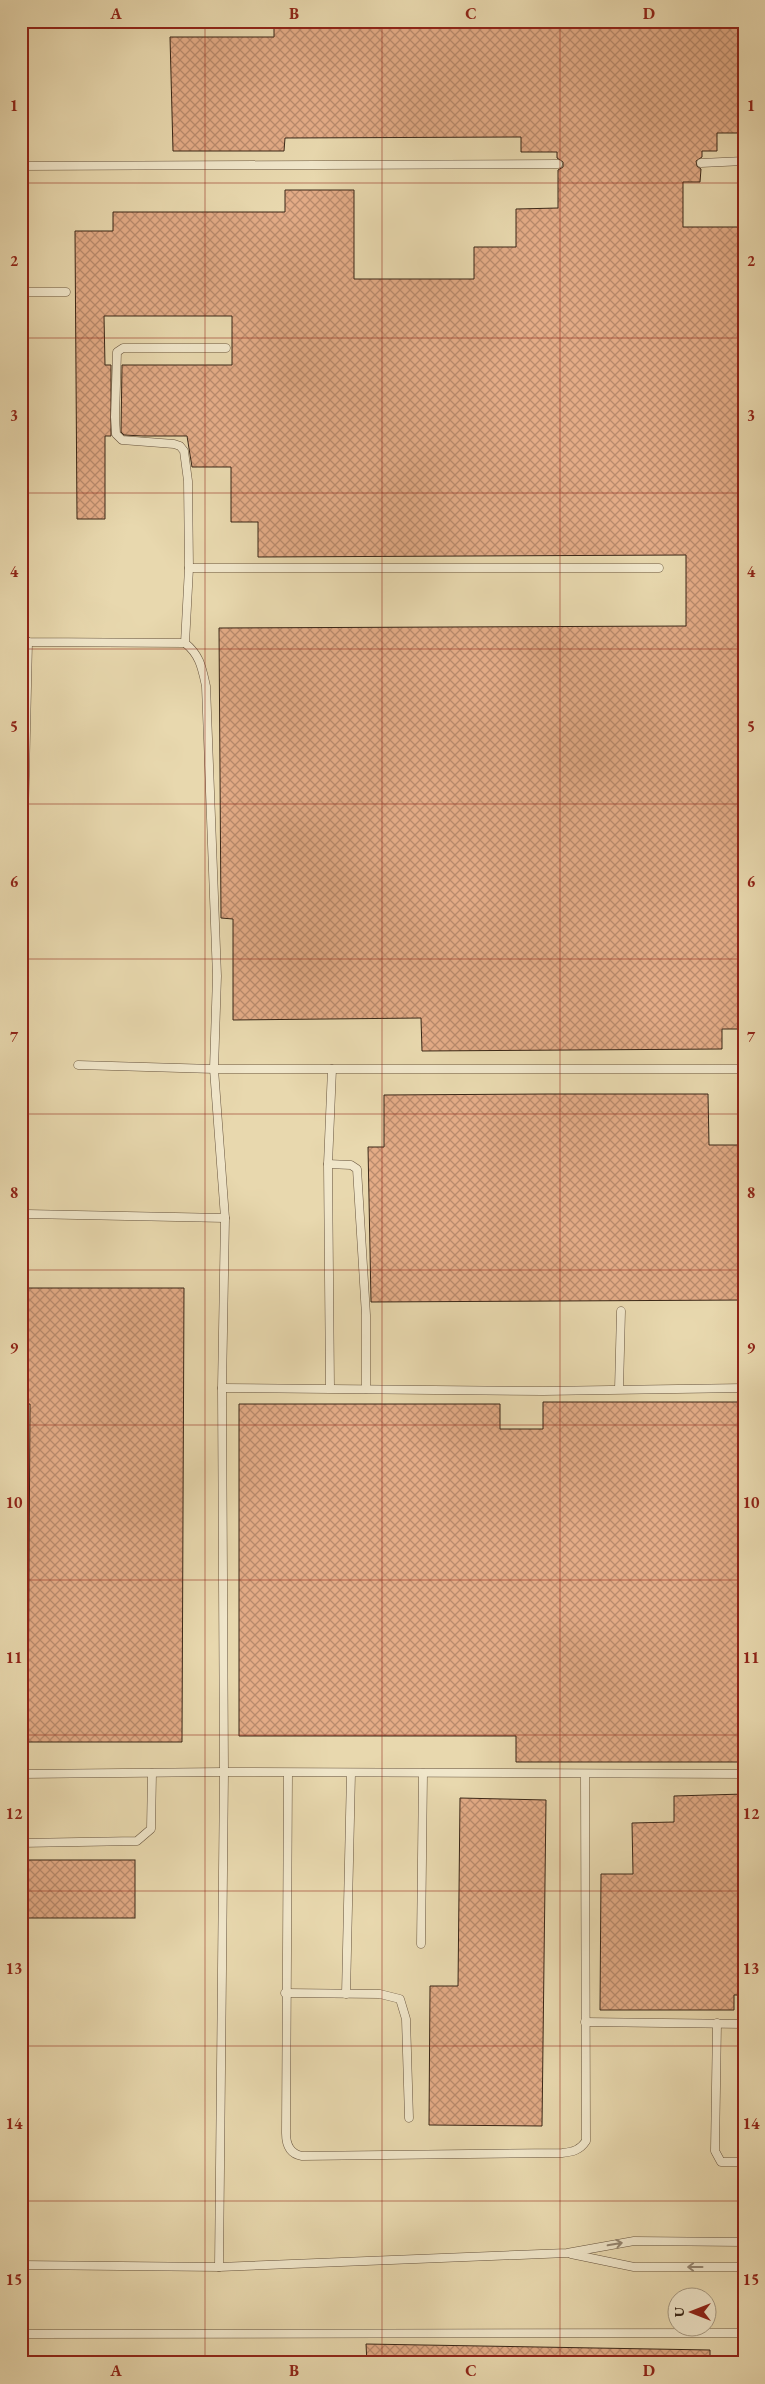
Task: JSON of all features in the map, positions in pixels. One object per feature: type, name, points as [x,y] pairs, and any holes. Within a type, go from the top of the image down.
[{"type":"lane","points":[[701,163],[744,161]]},
{"type":"lane","points":[[21,166],[558,164]]},
{"type":"lane","points":[[21,292],[66,292]]},
{"type":"lane","points":[[185,643],[188,568],[188,481],[184,451],[180,446],[174,444],[122,440],[116,434],[117,352],[123,348],[226,348]]},
{"type":"lane","points":[[188,568],[659,568]]},
{"type":"lane","points":[[21,636],[28,642],[185,643],[194,650],[201,661],[206,686],[217,976],[214,1069],[225,1218],[222,1388],[224,1772],[219,2267]]},
{"type":"lane","points":[[24,821],[28,642]]},
{"type":"lane","points":[[78,1065],[214,1069],[744,1069]]},
{"type":"lane","points":[[330,1388],[328,1164],[332,1069]]},
{"type":"lane","points":[[328,1164],[351,1165],[357,1169],[366,1315],[366,1390]]},
{"type":"lane","points":[[27,1214],[225,1218]]},
{"type":"lane","points":[[619,1389],[621,1312]]},
{"type":"lane","points":[[222,1388],[542,1391],[744,1388]]},
{"type":"lane","points":[[21,1774],[224,1772],[744,1774]]},
{"type":"lane","points":[[21,1843],[137,1841],[151,1829],[152,1773]]},
{"type":"lane","points":[[288,1773],[285,1993],[286,2140],[291,2151],[295,2155],[302,2156],[562,2153],[576,2151],[586,2140],[585,1774]]},
{"type":"lane","points":[[346,1994],[351,1773]]},
{"type":"lane","points":[[421,1944],[423,1773]]},
{"type":"lane","points":[[285,1993],[380,1994],[400,1999],[406,2019],[409,2118]]},
{"type":"lane","points":[[585,2022],[744,2024]]},
{"type":"lane","points":[[717,2024],[715,2151],[720,2162],[744,2162]]},
{"type":"lane","points":[[21,2265],[219,2267],[567,2253],[634,2241],[744,2242]]},
{"type":"lane","points":[[567,2253],[634,2267],[744,2267]]},
{"type":"lane","points":[[21,2334],[744,2333]]},
{"type":"building","points":[[274,21],[744,21],[744,133],[717,133],[717,151],[702,151],[702,157],[696,161],[697,166],[701,169],[700,182],[683,182],[683,227],[744,227],[744,1029],[722,1029],[722,1049],[422,1051],[421,1018],[233,1020],[233,919],[221,918],[219,628],[686,626],[686,555],[258,557],[258,522],[231,522],[231,467],[192,467],[187,436],[124,435],[121,432],[122,365],[232,365],[232,316],[104,316],[105,365],[111,365],[111,436],[105,436],[105,519],[77,519],[75,231],[113,231],[113,212],[285,212],[285,190],[354,190],[354,279],[474,279],[474,247],[516,247],[516,209],[558,208],[558,170],[563,167],[563,162],[557,158],[557,152],[521,152],[521,137],[285,138],[284,151],[173,151],[170,37],[274,37]]},
{"type":"building","points":[[708,1094],[709,1145],[744,1145],[744,1300],[371,1302],[368,1147],[384,1147],[384,1095]]},
{"type":"building","points":[[21,1288],[184,1288],[182,1742],[28,1742],[30,1404],[21,1404]]},
{"type":"building","points":[[543,1402],[744,1402],[744,1762],[516,1762],[516,1736],[239,1736],[239,1404],[500,1404],[500,1429],[543,1429]]},
{"type":"building","points":[[744,1794],[744,1995],[734,1995],[734,2010],[600,2010],[601,1874],[633,1874],[632,1823],[674,1822],[674,1796]]},
{"type":"building","points":[[460,1798],[546,1800],[542,2126],[429,2125],[430,1986],[458,1986]]},
{"type":"building","points":[[21,1860],[135,1860],[135,1918],[21,1918]]},
{"type":"building","points":[[366,2344],[710,2350],[710,2363],[367,2363]]}]
